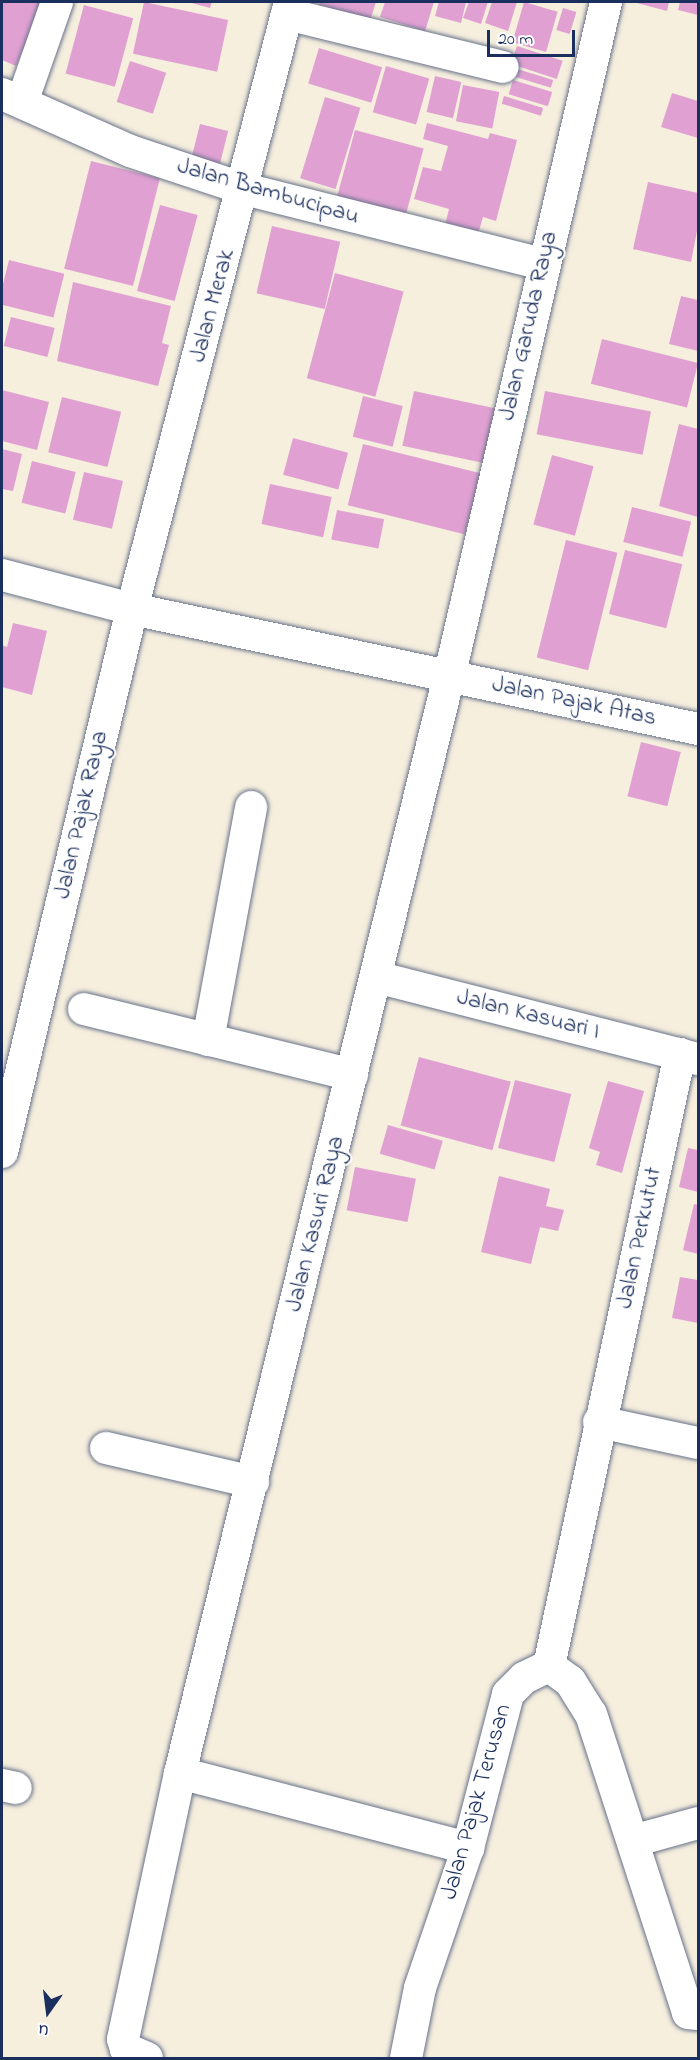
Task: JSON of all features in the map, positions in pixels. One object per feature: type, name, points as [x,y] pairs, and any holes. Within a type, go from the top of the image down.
[{"type":"street","points":[[17,94],[57,2]]},
{"type":"street","name":"Jalan Garuda Raya","points":[[452,663],[543,264],[606,2]]},
{"type":"street","points":[[288,8],[503,67]]},
{"type":"street","name":"Jalan Merak","points":[[132,609],[244,189],[288,8]]},
{"type":"street","name":"Jalan Bambucipau","points":[[17,94],[129,151],[244,189],[543,264]]},
{"type":"street","points":[[2,575],[132,609]]},
{"type":"street","name":"Jalan Pajak Atas","points":[[132,609],[452,663],[699,729]]},
{"type":"street","name":"Jalan Pajak Raya","points":[[2,1152],[132,609]]},
{"type":"street","name":"Jalan Kasuri Raya","points":[[147,2058],[126,2049],[123,2039],[180,1773],[452,663]]},
{"type":"street","points":[[208,1040],[251,807]]},
{"type":"street","name":"Jalan Kasuari I","points":[[376,977],[689,1056]]},
{"type":"street","points":[[84,1009],[352,1075]]},
{"type":"street","name":"Jalan Perkutut","points":[[599,1422],[689,1056]]},
{"type":"street","points":[[699,1443],[599,1422],[549,1666],[570,1681],[591,1714],[687,2013],[699,2014]]},
{"type":"street","points":[[106,1448],[253,1482]]},
{"type":"street","name":"Jalan Pajak Terusan","points":[[406,2058],[420,1988],[468,1848],[508,1694],[524,1678],[549,1666]]},
{"type":"street","points":[[180,1773],[468,1848]]},
{"type":"street","points":[[633,1841],[699,1823]]},
{"type":"building","points":[[2,2],[43,2],[16,66],[2,60]]},
{"type":"building","points":[[144,2],[228,20],[217,72],[133,54]]},
{"type":"building","points":[[188,2],[212,2],[210,8]]},
{"type":"building","points":[[320,2],[376,2],[370,21],[319,5]]},
{"type":"building","points":[[385,2],[434,2],[425,31],[380,17]]},
{"type":"building","points":[[439,2],[466,2],[461,23],[435,16]]},
{"type":"building","points":[[469,2],[488,2],[481,24],[463,18]]},
{"type":"building","points":[[492,2],[517,2],[508,31],[485,23]]},
{"type":"building","points":[[524,2],[558,12],[546,52],[512,42]]},
{"type":"building","points":[[633,2],[669,2],[667,11]]},
{"type":"building","points":[[680,2],[698,2],[698,15],[678,10]]},
{"type":"building","points":[[84,5],[133,18],[115,87],[66,74]]},
{"type":"building","points":[[563,8],[576,12],[570,34],[556,30]]},
{"type":"building","points":[[517,46],[563,61],[557,79],[511,64]]},
{"type":"building","points":[[319,48],[382,67],[371,103],[308,83]]},
{"type":"building","points":[[130,61],[166,73],[153,114],[117,102]]},
{"type":"building","points":[[386,66],[429,78],[416,125],[373,112]]},
{"type":"building","points":[[514,68],[553,80],[551,88],[512,76]]},
{"type":"building","points":[[435,76],[461,82],[453,118],[427,112]]},
{"type":"building","points":[[513,80],[552,92],[548,106],[509,94]]},
{"type":"building","points":[[463,85],[499,92],[492,128],[456,121]]},
{"type":"building","points":[[672,93],[698,101],[698,138],[661,127]]},
{"type":"building","points":[[504,96],[543,108],[541,116],[502,104]]},
{"type":"building","points":[[325,97],[360,108],[336,189],[300,178]]},
{"type":"building","points":[[427,123],[488,139],[490,133],[517,140],[496,221],[483,217],[478,234],[445,225],[449,209],[414,199],[423,167],[441,171],[448,146],[423,139]]},
{"type":"building","points":[[200,124],[228,131],[218,170],[190,163]]},
{"type":"building","points":[[355,130],[424,148],[405,218],[336,200]]},
{"type":"building","points":[[91,161],[160,178],[133,286],[64,269]]},
{"type":"building","points":[[648,182],[698,193],[698,226],[691,262],[633,249]]},
{"type":"building","points":[[160,205],[198,215],[175,301],[137,291]]},
{"type":"building","points":[[272,226],[340,242],[325,309],[256,293]]},
{"type":"building","points":[[9,260],[64,274],[53,317],[2,305],[2,288]]},
{"type":"building","points":[[335,273],[404,291],[375,397],[307,378]]},
{"type":"building","points":[[73,282],[171,306],[162,343],[169,345],[158,386],[57,361]]},
{"type":"building","points":[[681,296],[698,300],[698,351],[669,344]]},
{"type":"building","points":[[11,317],[55,328],[47,357],[4,346]]},
{"type":"building","points":[[602,339],[698,363],[687,408],[591,384]]},
{"type":"building","points":[[2,390],[49,402],[37,450],[2,441]]},
{"type":"building","points":[[414,391],[496,408],[485,463],[402,446]]},
{"type":"building","points":[[545,391],[651,412],[643,455],[537,434]]},
{"type":"building","points":[[363,396],[403,406],[393,447],[353,437]]},
{"type":"building","points":[[62,397],[121,412],[107,467],[48,452]]},
{"type":"building","points":[[679,424],[698,429],[698,517],[659,506]]},
{"type":"building","points":[[293,438],[348,453],[338,489],[283,475]]},
{"type":"building","points":[[363,444],[480,473],[465,534],[348,505]]},
{"type":"building","points":[[2,449],[22,454],[13,491],[2,489]]},
{"type":"building","points":[[552,455],[594,466],[575,536],[533,525]]},
{"type":"building","points":[[32,461],[76,472],[65,514],[22,503]]},
{"type":"building","points":[[84,472],[123,481],[112,529],[73,520]]},
{"type":"building","points":[[270,484],[332,497],[323,537],[261,524]]},
{"type":"building","points":[[632,507],[691,522],[682,557],[623,542]]},
{"type":"building","points":[[337,510],[384,519],[378,549],[331,539]]},
{"type":"building","points":[[566,540],[617,553],[588,670],[537,657]]},
{"type":"building","points":[[625,550],[682,564],[666,628],[609,614]]},
{"type":"building","points":[[13,623],[47,631],[32,695],[2,687],[2,645],[7,647]]},
{"type":"building","points":[[641,742],[681,752],[667,806],[627,796]]},
{"type":"building","points":[[419,1057],[511,1082],[492,1150],[401,1126]]},
{"type":"building","points":[[515,1080],[571,1094],[554,1162],[498,1148]]},
{"type":"building","points":[[608,1081],[644,1091],[622,1173],[596,1165],[600,1152],[589,1148]]},
{"type":"building","points":[[388,1125],[443,1141],[435,1170],[380,1154]]},
{"type":"building","points":[[688,1148],[698,1150],[698,1192],[679,1187]]},
{"type":"building","points":[[355,1167],[416,1179],[407,1222],[347,1210]]},
{"type":"building","points":[[499,1176],[550,1189],[546,1206],[564,1210],[558,1231],[540,1227],[531,1264],[481,1252]]},
{"type":"building","points":[[694,1204],[698,1205],[698,1254],[683,1250]]},
{"type":"building","points":[[680,1277],[698,1280],[698,1323],[672,1318]]}]
